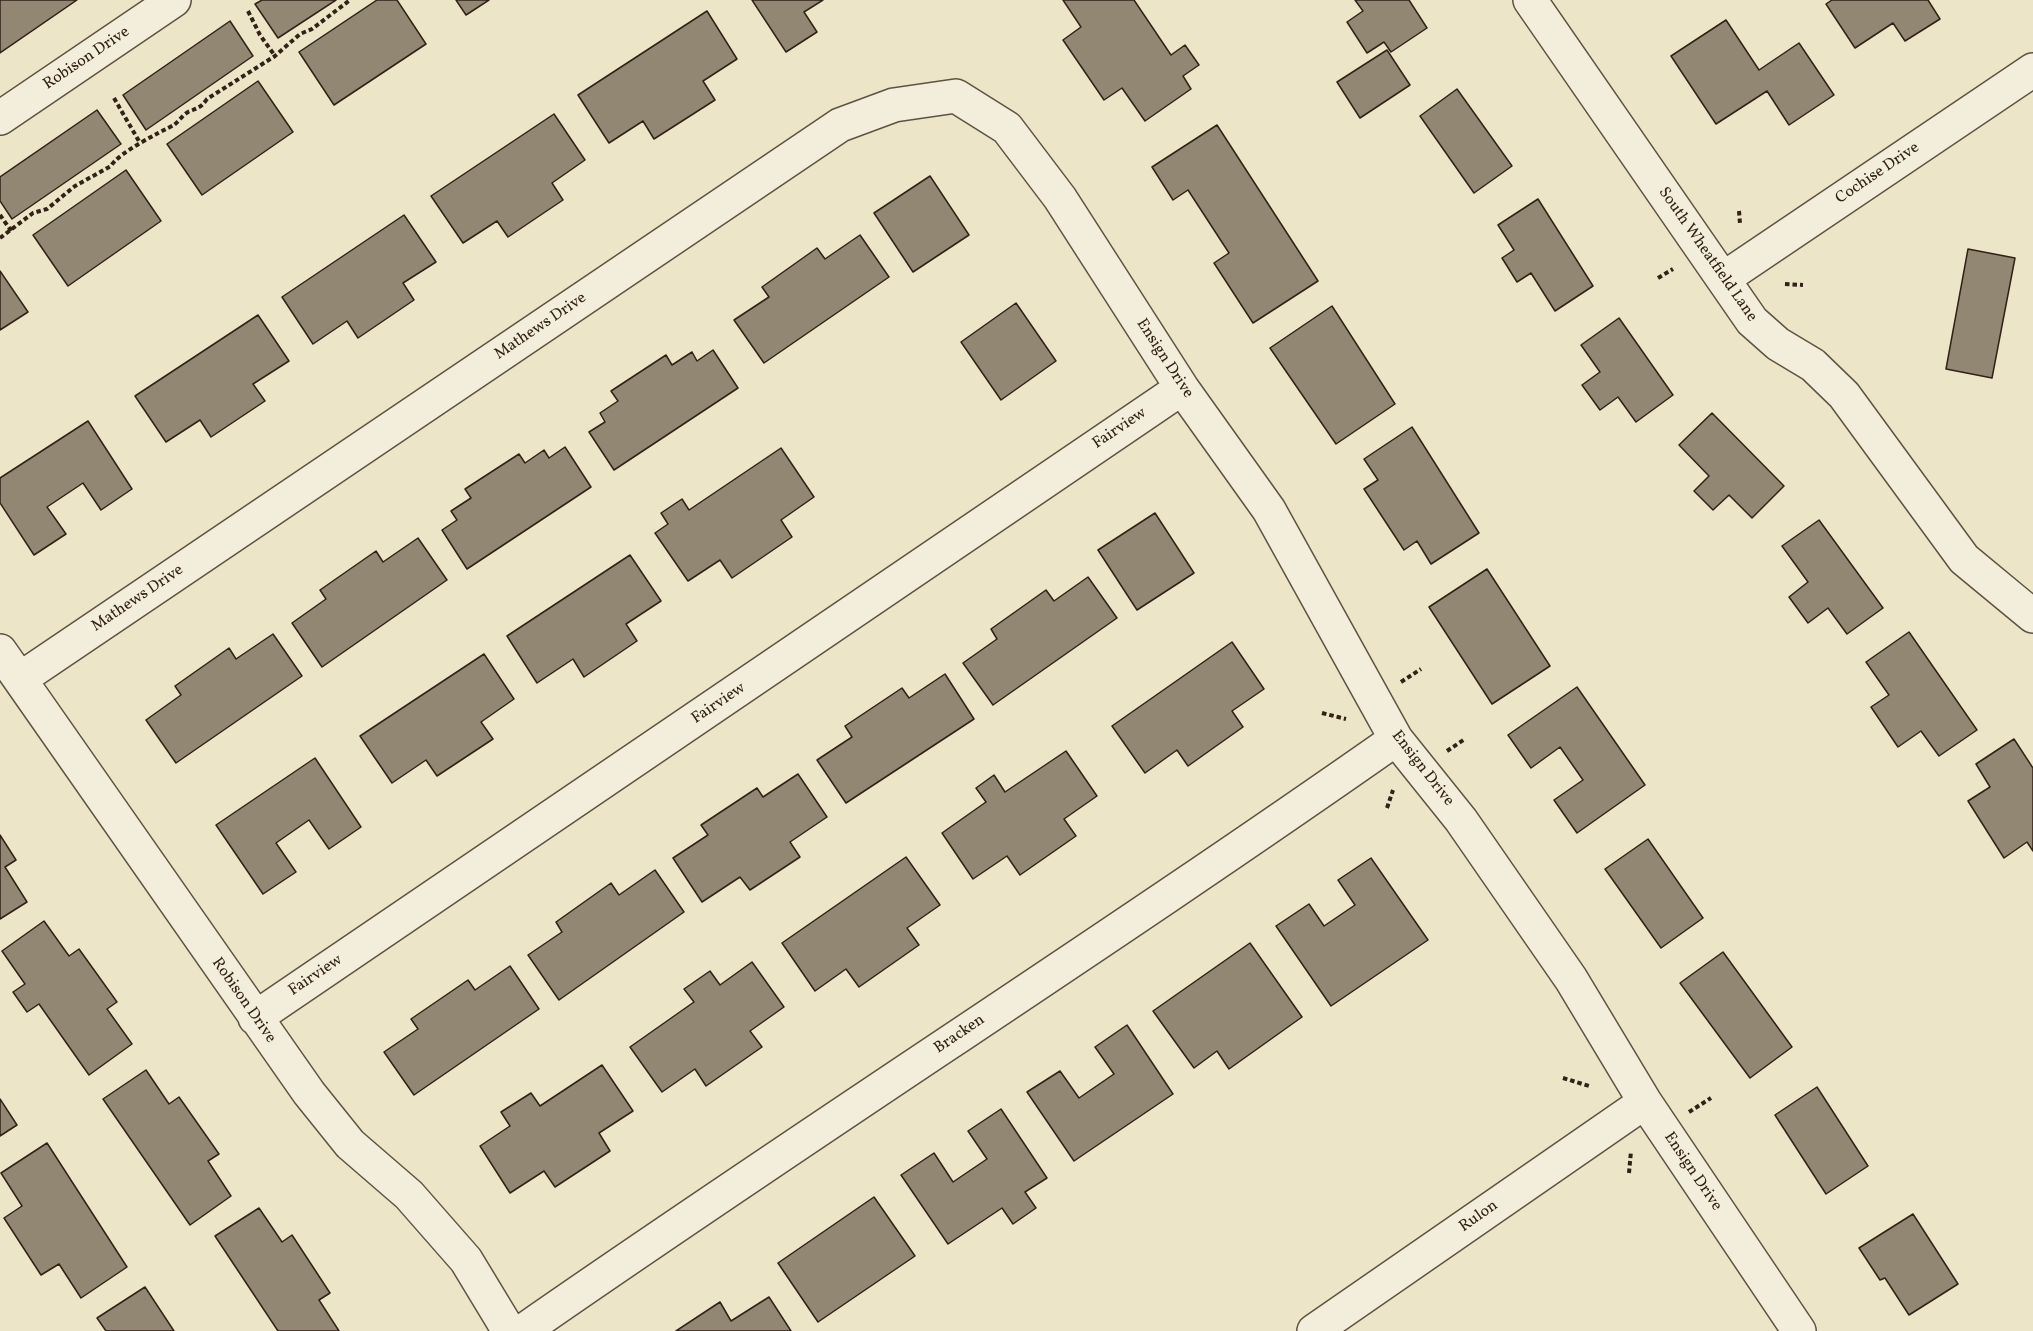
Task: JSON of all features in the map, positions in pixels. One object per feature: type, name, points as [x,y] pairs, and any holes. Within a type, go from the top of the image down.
[{"type":"street","name":"Robison Drive","points":[[0,118],[174,0]]},
{"type":"street","name":"South Wheatfield Lane","points":[[1530,0],[1752,321],[1778,344],[1813,365],[1844,395],[1964,559],[2033,616]]},
{"type":"street","name":"Cochise Drive","points":[[1723,279],[2033,70]]},
{"type":"street","name":"Mathews Drive","points":[[20,679],[840,125],[894,105],[956,96],[1007,128],[1060,198]]},
{"type":"street","name":"Ensign Drive","points":[[1060,198],[1182,388],[1269,510],[1396,739],[1461,820],[1564,970],[1645,1102],[1800,1331]]},
{"type":"street","name":"Fairview","points":[[255,1018],[1182,388]]},
{"type":"street","name":"Robison Drive","points":[[0,651],[255,1018],[350,1144],[409,1195],[466,1260],[509,1331]]},
{"type":"street","name":"Bracken","points":[[524,1331],[711,1201],[1237,852],[1396,739]]},
{"type":"street","name":"Rulon","points":[[1314,1331],[1645,1102]]},
{"type":"path","points":[[0,238],[12,232],[33,213],[47,209],[75,186],[111,166],[114,160],[140,143],[175,124],[187,113],[200,108],[207,99],[275,56],[300,34],[312,29],[350,0]]},
{"type":"path","points":[[248,11],[260,35],[275,56]]},
{"type":"path","points":[[114,98],[140,143]]},
{"type":"path","points":[[1739,212],[1740,224]]},
{"type":"path","points":[[0,215],[12,232]]},
{"type":"path","points":[[1658,278],[1673,269]]},
{"type":"path","points":[[1785,284],[1803,285]]},
{"type":"path","points":[[1398,684],[1421,669]]},
{"type":"path","points":[[1322,713],[1347,719]]},
{"type":"path","points":[[1446,752],[1465,739]]},
{"type":"path","points":[[1388,808],[1394,786]]},
{"type":"path","points":[[1563,1078],[1589,1086]]},
{"type":"path","points":[[1689,1112],[1711,1098]]},
{"type":"path","points":[[1629,1173],[1632,1151]]},
{"type":"building","points":[[0,0],[77,0],[0,53]]},
{"type":"building","points":[[262,0],[336,0],[278,38],[255,4]]},
{"type":"building","points":[[377,0],[397,0],[426,44],[334,105],[299,52]]},
{"type":"building","points":[[456,0],[489,0],[466,15]]},
{"type":"building","points":[[752,0],[823,0],[804,12],[817,32],[786,52]]},
{"type":"building","points":[[1063,0],[1134,0],[1171,55],[1185,45],[1199,65],[1183,76],[1191,89],[1145,121],[1122,88],[1104,100],[1063,40],[1081,27]]},
{"type":"building","points":[[1355,0],[1409,0],[1427,28],[1391,52],[1384,42],[1367,53],[1347,22],[1363,11]]},
{"type":"building","points":[[1832,0],[1928,0],[1940,19],[1905,41],[1893,23],[1855,48],[1826,4]]},
{"type":"building","points":[[707,11],[737,59],[703,81],[715,100],[654,139],[643,121],[609,143],[578,95]]},
{"type":"building","points":[[1726,20],[1759,70],[1799,43],[1834,95],[1789,125],[1767,91],[1716,124],[1671,56]]},
{"type":"building","points":[[230,21],[253,56],[146,130],[123,95]]},
{"type":"building","points":[[1387,50],[1410,85],[1360,118],[1337,82]]},
{"type":"building","points":[[258,81],[293,132],[202,195],[167,144]]},
{"type":"building","points":[[1457,89],[1512,166],[1474,193],[1420,116]]},
{"type":"building","points":[[97,110],[121,144],[12,219],[0,201],[0,177]]},
{"type":"building","points":[[554,114],[585,160],[552,183],[563,200],[508,237],[497,221],[463,243],[431,196]]},
{"type":"building","points":[[1217,125],[1318,281],[1253,323],[1214,263],[1229,253],[1188,190],[1173,200],[1152,167]]},
{"type":"building","points":[[126,170],[161,221],[68,286],[33,235]]},
{"type":"building","points":[[930,176],[969,235],[913,272],[874,213]]},
{"type":"building","points":[[1538,199],[1593,286],[1555,311],[1531,273],[1517,282],[1502,258],[1514,250],[1498,225]]},
{"type":"building","points":[[404,215],[436,262],[403,283],[414,300],[358,338],[347,321],[313,344],[282,297]]},
{"type":"building","points":[[860,235],[889,277],[764,363],[734,320],[769,297],[762,287],[817,248],[825,259]]},
{"type":"building","points":[[1968,249],[2015,258],[1992,378],[1946,369]]},
{"type":"building","points":[[0,271],[28,312],[0,330]]},
{"type":"building","points":[[1016,303],[1056,361],[1001,400],[961,342]]},
{"type":"building","points":[[1332,306],[1395,404],[1336,444],[1270,348]]},
{"type":"building","points":[[258,315],[289,361],[253,384],[265,401],[211,437],[200,420],[166,442],[135,396]]},
{"type":"building","points":[[1619,318],[1673,395],[1636,422],[1618,397],[1600,410],[1582,385],[1600,372],[1581,345]]},
{"type":"building","points":[[713,350],[738,388],[614,470],[589,432],[605,422],[600,413],[618,401],[611,391],[666,355],[672,365],[692,352],[697,361]]},
{"type":"building","points":[[1712,413],[1784,486],[1752,518],[1729,495],[1713,510],[1694,491],[1709,476],[1679,445]]},
{"type":"building","points":[[88,421],[132,489],[101,510],[83,483],[47,507],[66,534],[34,555],[0,503],[0,478]]},
{"type":"building","points":[[1412,427],[1479,533],[1431,564],[1417,541],[1404,550],[1364,489],[1378,480],[1364,459]]},
{"type":"building","points":[[565,447],[591,487],[467,569],[442,530],[457,520],[451,511],[471,498],[465,489],[519,454],[525,463],[544,450],[549,458]]},
{"type":"building","points":[[781,448],[814,497],[781,520],[792,537],[732,578],[720,560],[688,581],[655,533],[668,524],[661,513],[682,499],[689,510]]},
{"type":"building","points":[[1155,513],[1194,573],[1137,610],[1098,550]]},
{"type":"building","points":[[1819,520],[1883,608],[1847,634],[1828,608],[1808,623],[1789,597],[1808,582],[1782,546]]},
{"type":"building","points":[[418,538],[447,580],[322,667],[292,623],[326,599],[320,590],[376,551],[383,562]]},
{"type":"building","points":[[630,555],[661,601],[626,624],[637,641],[584,677],[573,659],[537,683],[507,636]]},
{"type":"building","points":[[1487,569],[1550,666],[1492,704],[1429,607]]},
{"type":"building","points":[[1088,577],[1117,618],[993,705],[963,663],[997,639],[991,629],[1046,590],[1054,601]]},
{"type":"building","points":[[1909,632],[1977,730],[1939,756],[1921,731],[1898,747],[1871,707],[1889,695],[1866,662]]},
{"type":"building","points":[[273,634],[302,676],[176,763],[146,720],[181,695],[175,686],[229,648],[236,659]]},
{"type":"building","points":[[1232,642],[1264,689],[1232,711],[1243,727],[1188,766],[1177,750],[1145,773],[1112,726]]},
{"type":"building","points":[[484,654],[514,699],[481,722],[493,739],[437,776],[426,760],[392,783],[360,736]]},
{"type":"building","points":[[945,674],[974,719],[846,803],[817,760],[852,737],[845,726],[902,688],[909,698]]},
{"type":"building","points":[[1577,687],[1645,785],[1577,833],[1554,800],[1583,780],[1560,747],[1531,768],[1508,735]]},
{"type":"building","points":[[2014,739],[2033,768],[2033,851],[2027,842],[2004,858],[1968,801],[1990,787],[1976,764]]},
{"type":"building","points":[[1066,751],[1097,796],[1064,819],[1076,836],[1020,875],[1007,856],[973,879],[942,833],[986,802],[976,788],[994,775],[1005,792]]},
{"type":"building","points":[[315,758],[361,827],[329,849],[309,820],[276,843],[296,872],[263,894],[216,825]]},
{"type":"building","points":[[798,774],[827,817],[790,842],[800,857],[750,890],[740,877],[702,902],[673,858],[708,835],[701,825],[757,788],[763,797]]},
{"type":"building","points":[[0,835],[16,860],[5,867],[27,902],[0,919]]},
{"type":"building","points":[[1648,839],[1703,918],[1661,948],[1605,869]]},
{"type":"building","points":[[906,857],[940,905],[907,928],[919,945],[859,987],[846,969],[815,991],[782,943]]},
{"type":"building","points":[[1371,858],[1428,940],[1331,1006],[1276,926],[1309,904],[1324,926],[1355,905],[1338,880]]},
{"type":"building","points":[[655,870],[684,912],[559,1000],[528,955],[562,932],[556,922],[611,883],[619,895]]},
{"type":"building","points":[[44,921],[69,956],[79,949],[117,1002],[107,1009],[132,1044],[89,1075],[39,1004],[27,1012],[13,992],[25,984],[2,951]]},
{"type":"building","points":[[1250,943],[1302,1017],[1229,1069],[1217,1051],[1194,1068],[1153,1011]]},
{"type":"building","points":[[1723,952],[1792,1047],[1750,1078],[1680,983]]},
{"type":"building","points":[[752,962],[784,1007],[750,1031],[762,1047],[706,1086],[695,1069],[662,1092],[630,1047],[694,1002],[684,989],[710,971],[720,985]]},
{"type":"building","points":[[510,966],[539,1009],[414,1095],[384,1052],[418,1029],[411,1019],[468,980],[475,990]]},
{"type":"building","points":[[1127,1025],[1173,1094],[1074,1161],[1027,1092],[1060,1071],[1079,1098],[1114,1074],[1095,1047]]},
{"type":"building","points":[[602,1065],[633,1111],[599,1133],[610,1151],[555,1187],[544,1171],[510,1193],[480,1146],[510,1126],[501,1112],[531,1093],[540,1106]]},
{"type":"building","points":[[146,1070],[169,1104],[179,1097],[219,1154],[208,1161],[231,1196],[190,1225],[103,1099]]},
{"type":"building","points":[[1817,1087],[1868,1166],[1826,1194],[1775,1115]]},
{"type":"building","points":[[0,1099],[17,1125],[0,1136]]},
{"type":"building","points":[[1001,1109],[1047,1178],[1025,1192],[1036,1208],[1013,1224],[1002,1208],[948,1244],[901,1175],[934,1153],[953,1182],[987,1159],[968,1131]]},
{"type":"building","points":[[47,1143],[127,1267],[81,1298],[59,1264],[41,1275],[4,1218],[22,1206],[1,1173]]},
{"type":"building","points":[[874,1197],[915,1256],[818,1322],[778,1263]]},
{"type":"building","points":[[259,1208],[282,1242],[292,1235],[330,1293],[319,1300],[339,1331],[278,1331],[215,1236]]},
{"type":"building","points":[[1913,1214],[1958,1284],[1909,1315],[1885,1278],[1880,1280],[1859,1248]]},
{"type":"building","points":[[145,1287],[174,1331],[106,1331],[97,1318]]},
{"type":"building","points":[[769,1297],[791,1331],[676,1331],[720,1302],[731,1321]]}]
